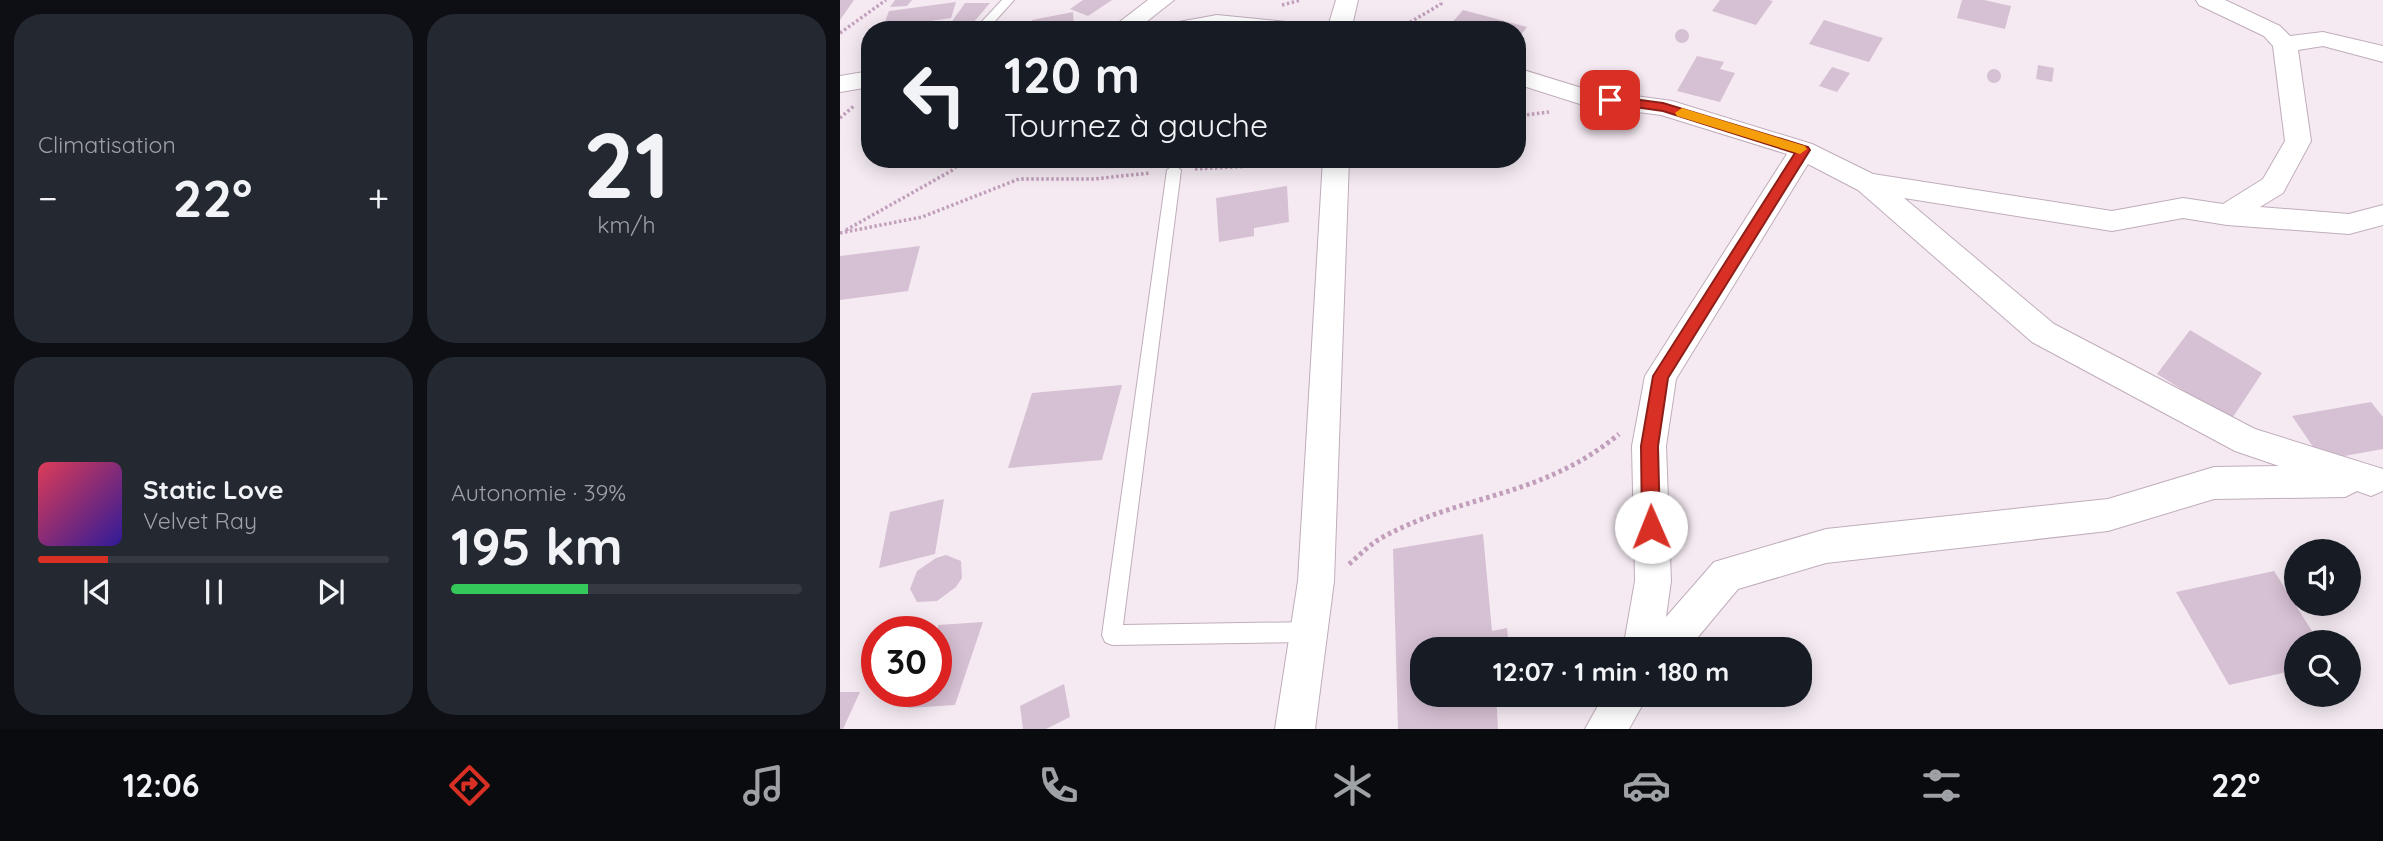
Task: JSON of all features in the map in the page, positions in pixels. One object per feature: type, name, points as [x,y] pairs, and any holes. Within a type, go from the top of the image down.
[{"type":"street","points":[[1133,21],[1163,0]]},
{"type":"street","points":[[1341,21],[1347,0]]},
{"type":"street","points":[[2207,0],[2272,31],[2285,44],[2298,141],[2273,186],[2227,215]]},
{"type":"street","points":[[2285,44],[2323,40],[2383,54]]},
{"type":"street","points":[[1526,79],[1583,97],[1663,107],[1803,150],[1868,183],[2043,333],[2247,441],[2377,482]]},
{"type":"street","points":[[840,84],[861,80]]},
{"type":"street","points":[[1644,637],[1653,581],[1649,446],[1661,376],[1803,150]]},
{"type":"street","points":[[1295,729],[1315,581],[1336,168]]},
{"type":"street","points":[[1868,183],[2112,221],[2183,208],[2227,215],[2349,224],[2383,215]]},
{"type":"street","points":[[1673,637],[1727,575],[1826,546],[2108,515],[2214,483],[2377,482]]},
{"type":"street","points":[[1605,729],[1621,707]]},
{"type":"street","points":[[1619,729],[1626,707]]},
{"type":"lane","points":[[988,21],[1008,0]]},
{"type":"lane","points":[[1174,170],[1112,635],[1309,632]]},
{"type":"path","points":[[840,33],[886,0]]},
{"type":"path","points":[[1412,21],[1441,4],[1440,0]]},
{"type":"path","points":[[841,233],[954,168]]},
{"type":"path","points":[[841,233],[922,216],[1019,179],[1093,179],[1213,168]]},
{"type":"path","points":[[1315,581],[1350,564],[1382,538],[1550,477],[1585,459],[1624,428]]},
{"type":"building","points":[[840,0],[854,0],[840,20]]},
{"type":"building","points":[[895,0],[912,0],[907,6],[890,7]]},
{"type":"building","points":[[1083,0],[1112,0],[1088,16],[1070,9]]},
{"type":"building","points":[[1720,0],[1773,1],[1756,25],[1712,11]]},
{"type":"building","points":[[1962,0],[1984,0],[2011,6],[2005,29],[1957,18]]},
{"type":"building","points":[[956,2],[951,18],[931,21],[885,21],[889,11]]},
{"type":"building","points":[[965,3],[990,3],[975,21],[952,21]]},
{"type":"building","points":[[1463,10],[1504,21],[1453,21]]},
{"type":"building","points":[[1073,12],[1074,21],[1032,20]]},
{"type":"building","points":[[1824,20],[1883,38],[1869,62],[1809,44]]},
{"type":"building","points":[[1679,29],[1685,29],[1689,36],[1685,43],[1679,43],[1675,39],[1675,33]]},
{"type":"building","points":[[1697,56],[1724,62],[1720,69],[1735,73],[1720,102],[1677,91]]},
{"type":"building","points":[[2038,65],[2054,68],[2052,82],[2036,79]]},
{"type":"building","points":[[1832,67],[1850,73],[1837,92],[1819,86]]},
{"type":"building","points":[[1991,69],[1997,69],[2001,76],[1997,83],[1991,83],[1987,79],[1987,73]]},
{"type":"building","points":[[1287,186],[1289,222],[1254,228],[1254,236],[1219,242],[1216,198]]},
{"type":"building","points":[[920,246],[908,291],[840,300],[840,256]]},
{"type":"building","points":[[2190,330],[2262,373],[2231,420],[2157,374]]},
{"type":"building","points":[[1122,385],[1102,460],[1008,468],[1032,393]]},
{"type":"building","points":[[2371,402],[2383,417],[2383,449],[2322,460],[2292,416]]},
{"type":"building","points":[[944,499],[935,554],[879,568],[890,512]]},
{"type":"building","points":[[1483,534],[1492,631],[1507,628],[1508,637],[1410,637],[1410,707],[1497,707],[1498,729],[1398,729],[1393,549]]},
{"type":"building","points":[[946,555],[961,561],[962,578],[956,587],[937,601],[917,602],[910,589],[917,571],[936,558]]},
{"type":"building","points":[[2274,571],[2284,587],[2284,616],[2303,616],[2311,630],[2284,630],[2284,673],[2229,685],[2176,592]]},
{"type":"building","points":[[983,622],[955,705],[952,705],[952,624]]},
{"type":"building","points":[[1064,684],[1070,717],[1046,729],[1023,729],[1020,706]]},
{"type":"building","points":[[840,692],[860,692],[843,729],[840,729]]},
{"type":"slow traffic","points":[[1682,113],[1800,149]]},
{"type":"route","points":[[1610,100],[1663,107],[1803,150],[1661,376],[1649,446],[1651,527]]}]
